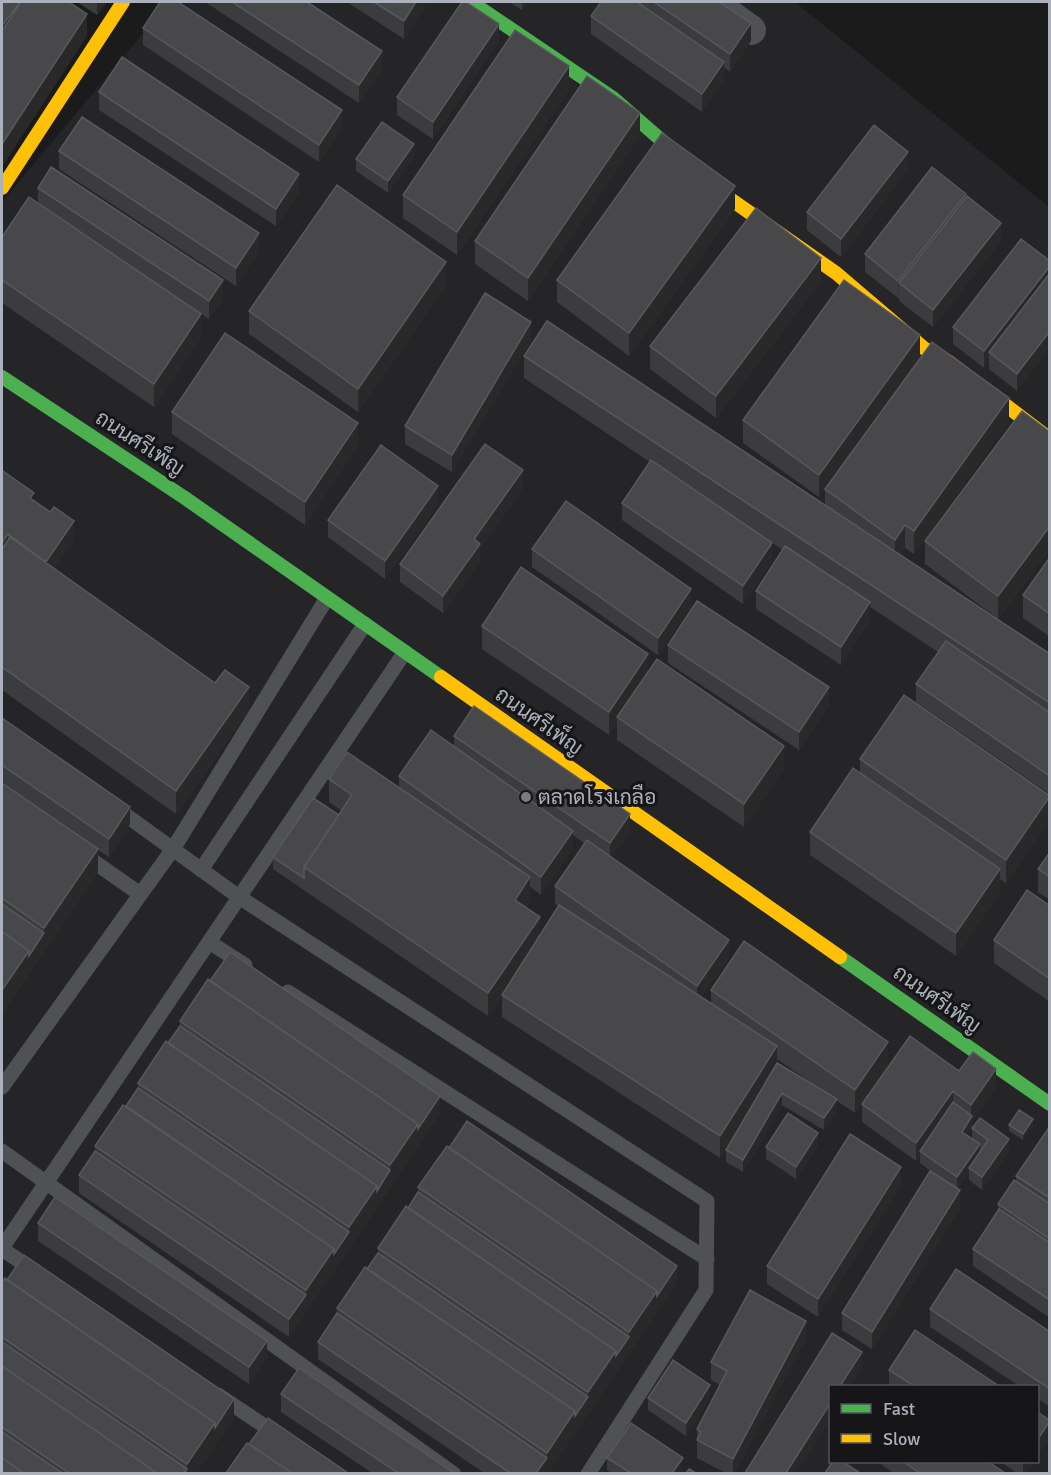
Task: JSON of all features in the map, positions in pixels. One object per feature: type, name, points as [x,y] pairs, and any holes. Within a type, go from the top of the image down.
[{"type":"main road","points":[[2,188],[123,2]]},
{"type":"main road","points":[[471,2],[613,98],[725,195],[836,273],[926,349],[949,362],[1050,439]]},
{"type":"main road","name":"ถนนศรีเพ็ญ","points":[[2,378],[185,498],[1050,1104]]},
{"type":"street","points":[[712,2],[751,30]]},
{"type":"lane","points":[[2,1087],[173,849],[327,598]]},
{"type":"lane","points":[[201,870],[365,624]]},
{"type":"lane","points":[[51,1282],[2,1248],[405,652]]},
{"type":"lane","points":[[106,801],[239,897],[707,1201],[706,1290],[588,1473]]},
{"type":"lane","points":[[66,843],[140,894]]},
{"type":"lane","points":[[209,942],[259,974]]},
{"type":"lane","points":[[279,987],[707,1259]]},
{"type":"lane","points":[[2,1151],[45,1184],[454,1473]]},
{"type":"lane","points":[[208,1388],[286,1440]]},
{"type":"shaded area","name":"ตลาดโรงเกลือ","points":[[169,2],[795,2],[1049,207],[1049,1473],[2,1474],[2,202]]},
{"type":"building","points":[[2,2],[20,2],[2,26]]},
{"type":"building","points":[[21,2],[69,2],[87,14],[2,144],[2,31]]},
{"type":"building","points":[[160,2],[178,2],[342,110],[319,145],[143,28]]},
{"type":"building","points":[[232,2],[307,2],[382,51],[359,85]]},
{"type":"building","points":[[374,2],[416,2],[404,21]]},
{"type":"building","points":[[462,2],[466,2],[499,24],[433,122],[397,97]]},
{"type":"building","points":[[601,2],[637,2],[724,62],[702,94],[591,16]]},
{"type":"building","points":[[654,2],[719,2],[751,23],[730,54]]},
{"type":"building","points":[[515,30],[569,66],[457,232],[403,195]]},
{"type":"building","points":[[122,57],[299,174],[276,209],[99,92]]},
{"type":"building","points":[[587,76],[640,113],[528,278],[475,241]]},
{"type":"building","points":[[82,117],[259,233],[236,268],[59,151]]},
{"type":"building","points":[[382,122],[414,144],[388,181],[356,159]]},
{"type":"building","points":[[874,125],[908,152],[841,239],[807,212]]},
{"type":"building","points":[[662,133],[735,186],[629,333],[557,280]]},
{"type":"building","points":[[51,167],[223,280],[209,301],[38,188]]},
{"type":"building","points":[[932,167],[966,194],[898,281],[865,254]]},
{"type":"building","points":[[337,185],[446,262],[358,389],[249,311]]},
{"type":"building","points":[[967,196],[1001,223],[933,310],[899,283]]},
{"type":"building","points":[[29,197],[201,314],[154,384],[2,280],[2,237]]},
{"type":"building","points":[[756,208],[821,258],[716,396],[650,346]]},
{"type":"building","points":[[1021,239],[1050,261],[1050,266],[984,351],[953,327]]},
{"type":"building","points":[[1050,273],[1050,331],[1017,374],[989,352]]},
{"type":"building","points":[[844,280],[920,335],[819,475],[743,420]]},
{"type":"building","points":[[485,293],[531,322],[452,455],[405,426]]},
{"type":"building","points":[[547,321],[1050,654],[1050,703],[524,356]]},
{"type":"building","points":[[225,333],[358,423],[305,502],[172,412]]},
{"type":"building","points":[[932,342],[1009,398],[914,531],[905,525],[895,540],[825,489]]},
{"type":"building","points":[[1022,411],[1050,432],[1050,526],[998,596],[925,541]]},
{"type":"building","points":[[485,444],[523,470],[474,539],[480,544],[443,596],[400,564]]},
{"type":"building","points":[[381,445],[438,486],[385,561],[328,520]]},
{"type":"building","points":[[651,460],[772,543],[743,586],[622,503]]},
{"type":"building","points":[[3,471],[34,493],[30,498],[50,512],[54,507],[74,521],[46,562],[8,534],[2,543]]},
{"type":"building","points":[[566,501],[691,589],[658,638],[532,549]]},
{"type":"building","points":[[10,537],[215,683],[225,670],[249,687],[176,791],[2,667],[2,549]]},
{"type":"building","points":[[785,546],[870,602],[841,647],[756,591]]},
{"type":"building","points":[[1050,557],[1050,614],[1023,595]]},
{"type":"building","points":[[521,567],[648,654],[609,712],[482,626]]},
{"type":"building","points":[[697,601],[829,687],[799,732],[668,645]]},
{"type":"building","points":[[946,641],[1050,713],[1050,776],[916,684]]},
{"type":"building","points":[[657,659],[784,746],[744,804],[617,717]]},
{"type":"building","points":[[904,695],[1050,796],[1006,860],[860,759]]},
{"type":"building","points":[[474,706],[630,814],[610,843],[454,736]]},
{"type":"building","points":[[2,718],[130,807],[109,839],[2,765]]},
{"type":"building","points":[[431,730],[573,831],[541,877],[399,776]]},
{"type":"building","points":[[347,752],[530,877],[515,900],[540,917],[488,993],[304,867],[352,795],[329,779]]},
{"type":"building","points":[[853,768],[1000,869],[956,933],[810,832]]},
{"type":"building","points":[[2,783],[98,849],[44,928],[2,898]]},
{"type":"building","points":[[313,798],[339,815],[304,867],[304,878],[273,857]]},
{"type":"building","points":[[587,840],[729,940],[697,986],[555,886]]},
{"type":"building","points":[[1050,852],[1050,877],[1038,869]]},
{"type":"building","points":[[1027,890],[1050,906],[1050,979],[994,940]]},
{"type":"building","points":[[2,904],[44,933],[29,956],[29,951],[2,931]]},
{"type":"building","points":[[559,905],[777,1046],[720,1136],[502,995]]},
{"type":"building","points":[[2,931],[29,951],[2,990]]},
{"type":"building","points":[[744,941],[888,1042],[855,1090],[711,990]]},
{"type":"building","points":[[230,952],[440,1096],[418,1129],[418,1124],[210,981]]},
{"type":"building","points":[[208,979],[418,1124],[390,1165],[180,1021]]},
{"type":"building","points":[[180,1026],[390,1170],[377,1191],[377,1186],[168,1043]]},
{"type":"building","points":[[910,1036],[959,1071],[973,1052],[996,1069],[971,1105],[953,1091],[916,1143],[862,1104]]},
{"type":"building","points":[[166,1041],[377,1186],[349,1227],[138,1083]]},
{"type":"building","points":[[777,1063],[837,1099],[824,1118],[782,1093],[743,1160],[726,1150]]},
{"type":"building","points":[[138,1088],[349,1232],[334,1254],[334,1249],[126,1106]]},
{"type":"building","points":[[953,1102],[972,1116],[962,1132],[980,1144],[957,1177],[920,1151]]},
{"type":"building","points":[[123,1105],[334,1249],[306,1290],[95,1146]]},
{"type":"building","points":[[1019,1110],[1033,1119],[1023,1134],[1009,1125]]},
{"type":"building","points":[[788,1113],[818,1133],[796,1167],[766,1147]]},
{"type":"building","points":[[980,1118],[1009,1139],[982,1177],[969,1168],[988,1140],[972,1128]]},
{"type":"building","points":[[467,1121],[677,1266],[657,1296],[657,1291],[449,1148]]},
{"type":"building","points":[[1050,1126],[1050,1198],[1016,1176]]},
{"type":"building","points":[[850,1134],[901,1167],[818,1299],[767,1266]]},
{"type":"building","points":[[447,1146],[657,1291],[629,1332],[418,1187]]},
{"type":"building","points":[[95,1151],[306,1295],[289,1319],[79,1175]]},
{"type":"building","points":[[930,1171],[960,1190],[872,1332],[842,1313]]},
{"type":"building","points":[[1014,1180],[1050,1204],[1050,1239],[998,1204]]},
{"type":"building","points":[[418,1192],[629,1337],[616,1356],[616,1351],[408,1208]]},
{"type":"building","points":[[55,1197],[267,1341],[249,1367],[38,1223]]},
{"type":"building","points":[[406,1206],[616,1351],[588,1392],[378,1248]]},
{"type":"building","points":[[999,1209],[1050,1243],[1050,1300],[973,1249]]},
{"type":"building","points":[[378,1253],[588,1397],[575,1416],[575,1411],[367,1269]]},
{"type":"building","points":[[24,1255],[234,1399],[215,1428],[215,1423],[7,1280]]},
{"type":"building","points":[[365,1267],[575,1411],[547,1453],[337,1308]]},
{"type":"building","points":[[956,1269],[1050,1332],[1050,1389],[930,1309]]},
{"type":"building","points":[[5,1278],[215,1423],[187,1464],[2,1337],[2,1283]]},
{"type":"building","points":[[750,1290],[806,1321],[733,1459],[697,1440],[701,1432],[697,1429],[727,1371],[711,1362]]},
{"type":"building","points":[[337,1313],[547,1458],[536,1473],[510,1473],[318,1342]]},
{"type":"building","points":[[915,1330],[998,1385],[912,1385],[889,1370]]},
{"type":"building","points":[[832,1333],[862,1352],[841,1385],[829,1385],[829,1405],[786,1473],[745,1473]]},
{"type":"building","points":[[2,1342],[187,1469],[184,1473],[157,1473],[2,1366]]},
{"type":"building","points":[[673,1360],[710,1385],[686,1423],[648,1398]]},
{"type":"building","points":[[2,1366],[157,1473],[69,1473],[2,1427]]},
{"type":"building","points":[[299,1368],[454,1473],[398,1473],[281,1394]]},
{"type":"building","points":[[1039,1413],[1050,1421],[1039,1438]]},
{"type":"building","points":[[268,1418],[348,1473],[292,1473],[249,1444]]},
{"type":"building","points":[[631,1423],[683,1458],[672,1473],[631,1473],[607,1458]]},
{"type":"building","points":[[2,1432],[62,1473],[24,1473],[2,1458]]},
{"type":"building","points":[[247,1443],[292,1473],[226,1473]]},
{"type":"building","points":[[2,1458],[24,1473],[2,1473]]},
{"type":"building","points":[[832,1463],[845,1463],[860,1473],[825,1473]]},
{"type":"building","points":[[905,1463],[990,1463],[1005,1473],[920,1473]]},
{"type":"traffic: fast","points":[[471,2],[613,98],[723,194]]},
{"type":"traffic: fast","points":[[2,377],[185,498],[441,677]]},
{"type":"traffic: fast","points":[[840,957],[1050,1104]]},
{"type":"traffic: slow","points":[[2,188],[123,2]]},
{"type":"traffic: slow","points":[[723,194],[836,273],[925,349],[949,362],[1050,439]]},
{"type":"traffic: slow","points":[[441,677],[840,957]]},
{"type":"place","name":"ตลาดโรงเกลือ","points":[[526,797]]}]
